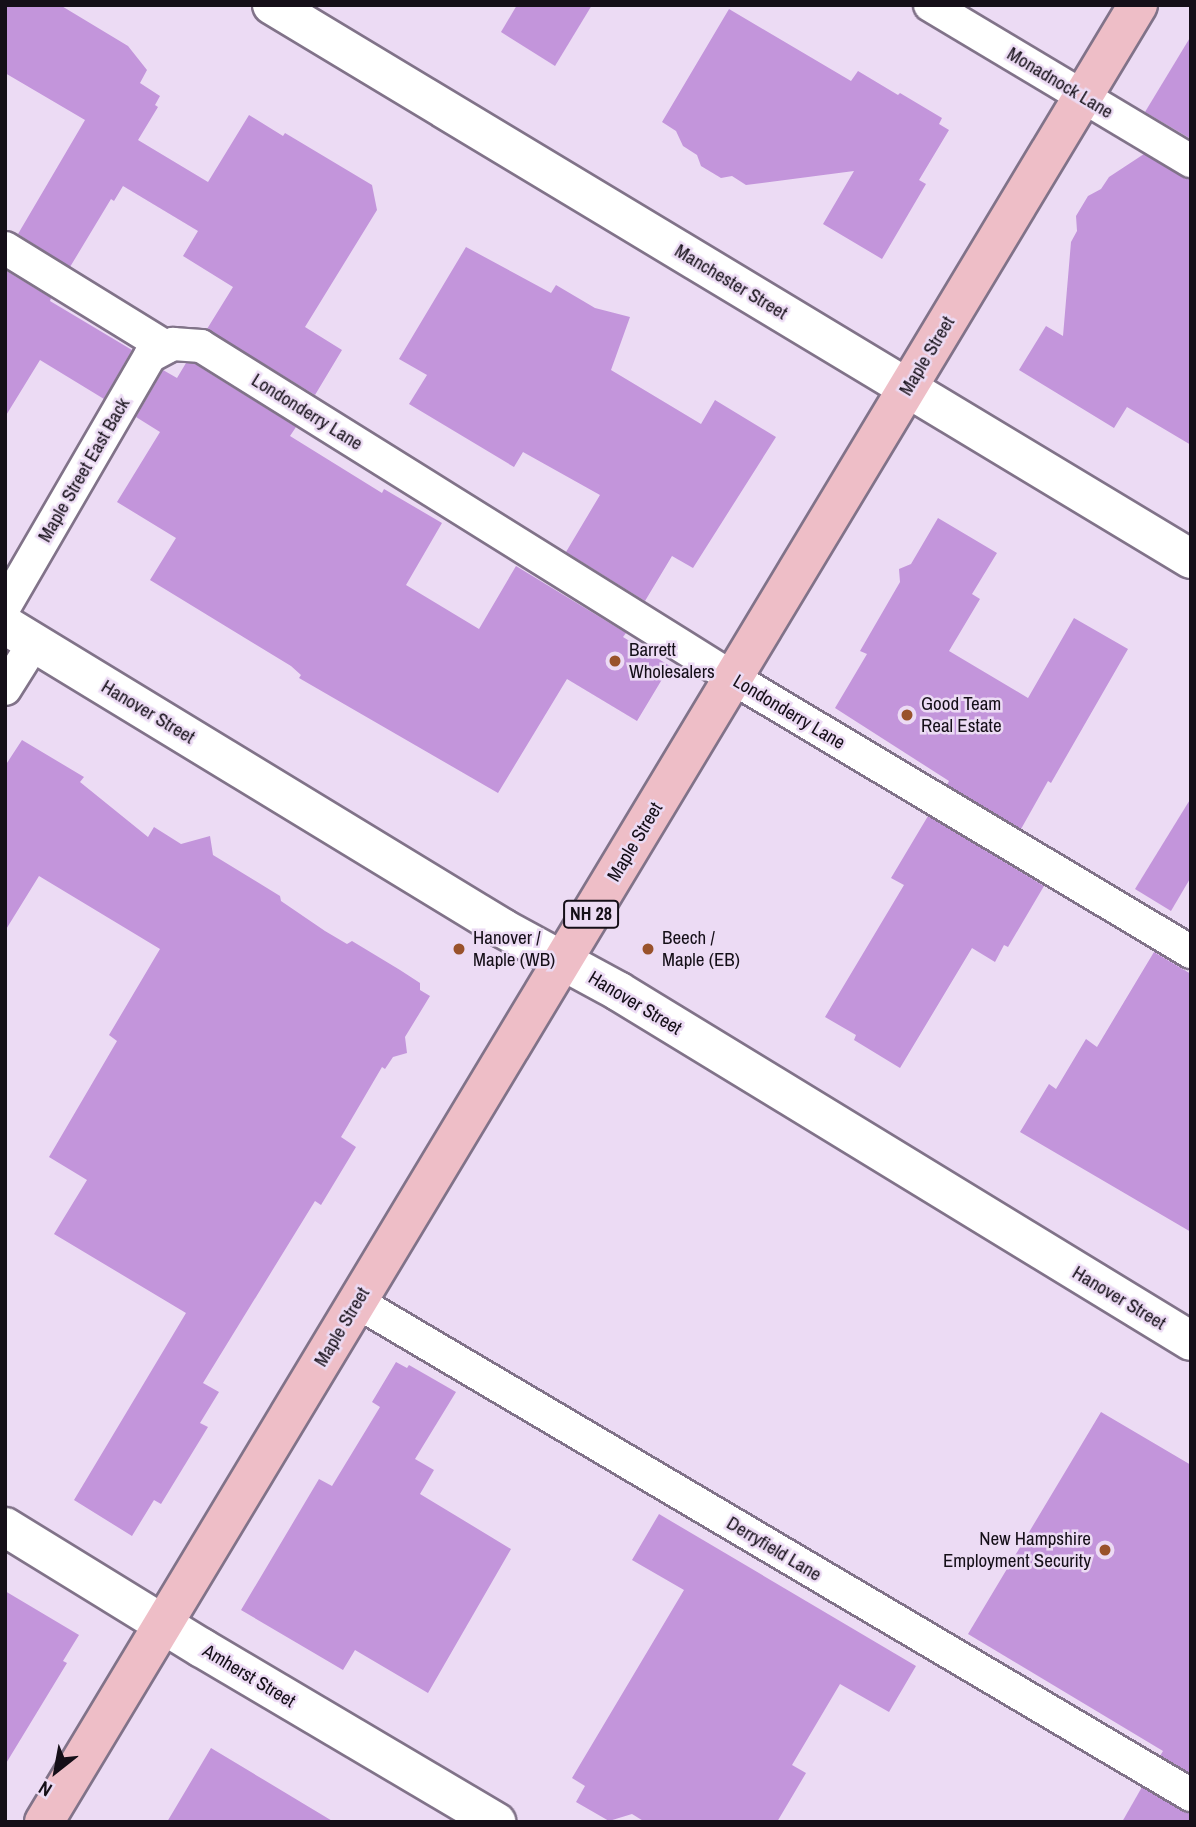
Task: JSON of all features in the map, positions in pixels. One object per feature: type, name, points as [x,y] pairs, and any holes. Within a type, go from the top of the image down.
[{"type":"main road","name":"Maple Street","points":[[44,1822],[1138,5]]},
{"type":"street","name":"Manchester Street","points":[[272,5],[1191,559]]},
{"type":"street","name":"Hanover Street","points":[[20,634],[480,915],[562,960],[1191,1341]]},
{"type":"street","name":"Amherst Street","points":[[5,1527],[496,1822]]},
{"type":"lane","name":"Monadnock Lane","points":[[930,5],[1191,161]]},
{"type":"lane","points":[[5,248],[170,345]]},
{"type":"lane","name":"Maple Street East Back","points":[[5,606],[150,356],[170,345]]},
{"type":"lane","name":"Londonderry Lane","points":[[170,345],[201,346],[733,678],[1191,952]]},
{"type":"lane","points":[[5,689],[20,634]]},
{"type":"lane","name":"Derryfield Lane","points":[[357,1302],[1191,1795]]},
{"type":"building","points":[[5,5],[60,5],[128,46],[147,70],[140,83],[160,96],[155,105],[158,107],[138,140],[208,182],[249,115],[283,136],[285,133],[372,185],[377,210],[305,327],[342,350],[315,395],[207,329],[233,287],[183,256],[198,231],[123,186],[114,201],[111,199],[70,267],[18,234],[85,120],[5,73]]},
{"type":"building","points":[[517,5],[592,5],[555,66],[501,32]]},
{"type":"building","points":[[729,9],[851,81],[858,71],[942,118],[939,124],[949,130],[919,180],[926,184],[882,259],[823,224],[854,171],[746,185],[732,176],[721,178],[701,166],[697,155],[683,146],[676,131],[662,122]]},
{"type":"building","points":[[1191,36],[1191,139],[1145,112]]},
{"type":"building","points":[[1144,154],[1191,179],[1191,445],[1127,407],[1114,428],[1019,370],[1046,326],[1063,336],[1071,242],[1077,231],[1076,216],[1088,196],[1101,189],[1109,177]]},
{"type":"building","points":[[466,247],[551,293],[556,285],[595,308],[630,317],[611,370],[701,424],[715,400],[776,437],[693,568],[672,556],[645,601],[566,552],[600,495],[523,452],[514,467],[409,404],[427,375],[399,359]]},
{"type":"building","points":[[5,270],[51,298],[50,301],[132,350],[104,399],[40,360],[5,417]]},
{"type":"building","points":[[186,363],[195,364],[296,427],[290,436],[382,493],[384,489],[442,523],[406,585],[479,629],[516,566],[626,633],[623,637],[670,666],[637,721],[567,679],[498,793],[299,678],[301,675],[291,666],[150,580],[176,538],[117,502],[160,432],[136,417],[163,370],[177,378]]},
{"type":"building","points":[[938,518],[997,553],[972,594],[980,599],[949,651],[1028,698],[1074,618],[1128,649],[1051,783],[1048,781],[1021,829],[947,785],[949,781],[835,708],[867,654],[860,651],[900,582],[899,569],[911,564]]},
{"type":"building","points":[[22,740],[84,777],[80,782],[148,837],[154,827],[181,844],[210,836],[213,855],[280,896],[281,901],[325,931],[347,944],[352,941],[400,970],[420,983],[420,990],[430,996],[405,1037],[407,1053],[393,1057],[385,1069],[382,1067],[341,1137],[356,1147],[321,1205],[315,1201],[203,1383],[219,1392],[200,1423],[208,1427],[161,1504],[154,1500],[132,1536],[74,1500],[186,1313],[54,1234],[87,1180],[49,1157],[117,1041],[109,1035],[160,949],[39,876],[5,931],[5,766]]},
{"type":"building","points":[[1191,798],[1191,877],[1171,911],[1135,889]]},
{"type":"building","points":[[928,816],[1044,886],[1008,947],[1004,945],[995,962],[972,948],[900,1068],[854,1040],[856,1035],[825,1017],[904,885],[891,878]]},
{"type":"building","points":[[1154,952],[1191,974],[1191,1232],[1020,1132],[1049,1084],[1056,1089],[1086,1039],[1097,1047]]},
{"type":"building","points":[[396,1362],[407,1368],[409,1365],[456,1392],[415,1459],[434,1470],[420,1494],[511,1549],[428,1693],[355,1650],[343,1670],[241,1610],[319,1479],[332,1486],[380,1407],[372,1402]]},
{"type":"building","name":"New Hampshire Employment Security","points":[[1101,1412],[1191,1465],[1190,1773],[1160,1756],[1163,1751],[968,1634]]},
{"type":"building","points":[[659,1514],[916,1666],[889,1712],[840,1684],[792,1765],[806,1773],[777,1822],[645,1822],[632,1814],[609,1821],[576,1802],[585,1786],[572,1778],[684,1590],[632,1560]]},
{"type":"building","points":[[5,1591],[79,1635],[63,1661],[67,1663],[5,1765]]},
{"type":"building","points":[[211,1748],[304,1804],[334,1822],[167,1822]]},
{"type":"building","points":[[1142,1787],[1190,1813],[1190,1822],[1122,1822]]},
{"type":"place","name":"Barrett Wholesalers","points":[[615,661]]},
{"type":"place","name":"Good Team Real Estate","points":[[907,715]]},
{"type":"place","name":"Hanover / Maple (WB)","points":[[459,949]]},
{"type":"place","name":"Beech / Maple (EB)","points":[[648,949]]},
{"type":"place","name":"New Hampshire Employment Security","points":[[1105,1550]]}]
